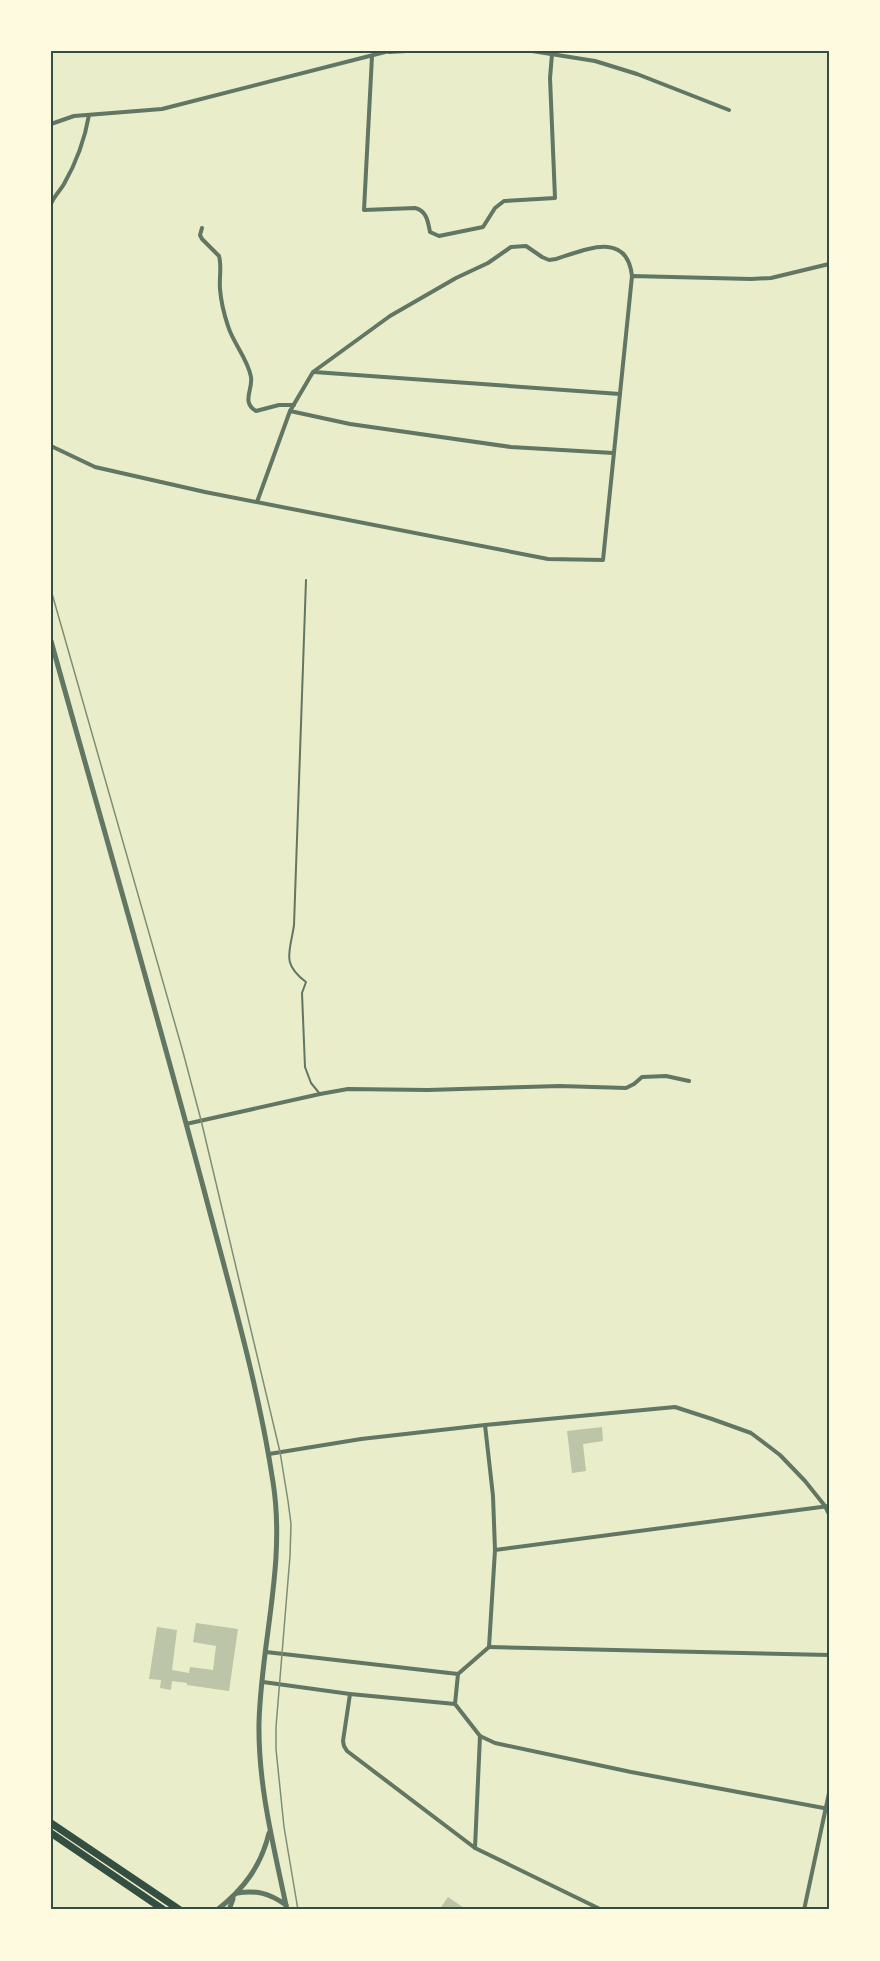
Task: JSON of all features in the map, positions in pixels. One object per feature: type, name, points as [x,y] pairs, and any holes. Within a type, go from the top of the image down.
[{"type":"main road","points":[[51,1823],[180,1910]]},
{"type":"main road","points":[[51,1833],[164,1910]]},
{"type":"street","points":[[51,124],[74,116],[162,109],[372,56],[406,51]]},
{"type":"street","points":[[532,51],[596,61],[637,74],[729,110]]},
{"type":"street","points":[[372,56],[364,210],[420,209],[427,218],[430,232],[439,236],[483,228],[495,207],[504,201],[555,198],[550,78],[552,54]]},
{"type":"street","points":[[51,204],[65,183],[83,140],[89,115]]},
{"type":"street","points":[[202,228],[200,235],[202,239],[219,256],[223,307],[233,340],[249,372],[251,383],[247,397],[250,406],[256,411],[279,405],[294,405]]},
{"type":"street","points":[[51,446],[95,466],[257,502],[548,559],[603,561],[632,276],[631,266],[626,256],[620,250],[602,246],[549,260],[526,246],[511,247],[488,263],[456,278],[390,316],[313,372],[290,411],[257,502]]},
{"type":"street","points":[[632,276],[771,278],[829,264]]},
{"type":"street","points":[[313,372],[620,394]]},
{"type":"street","points":[[290,411],[350,424],[511,447],[614,453]]},
{"type":"street","points":[[51,641],[186,1124],[244,1345],[269,1454],[278,1543],[259,1718],[259,1754],[269,1831],[286,1907]]},
{"type":"street","points":[[186,1124],[348,1089],[428,1090],[560,1086],[626,1088],[642,1077],[666,1076],[689,1081]]},
{"type":"street","points":[[269,1454],[361,1439],[675,1407],[751,1433],[780,1455],[806,1481],[827,1506],[829,1514]]},
{"type":"street","points":[[485,1425],[493,1496],[495,1550],[489,1647]]},
{"type":"street","points":[[495,1550],[827,1506]]},
{"type":"street","points":[[454,1704],[458,1674],[489,1647],[829,1655]]},
{"type":"street","points":[[266,1652],[458,1674]]},
{"type":"street","points":[[263,1682],[350,1694],[454,1704],[480,1736],[495,1743],[631,1772],[828,1809]]},
{"type":"street","points":[[350,1694],[343,1741],[347,1751],[475,1848],[602,1910]]},
{"type":"street","points":[[475,1848],[480,1736]]},
{"type":"street","points":[[804,1910],[828,1809],[829,1793]]},
{"type":"street","points":[[217,1910],[235,1895],[261,1860],[269,1831]]},
{"type":"street","points":[[235,1895],[259,1891],[268,1894],[286,1907]]},
{"type":"street","points":[[229,1910],[235,1895]]},
{"type":"lane","points":[[306,580],[294,925],[289,962],[292,970],[306,982],[302,993],[305,1067],[311,1083],[320,1094]]},
{"type":"building","points":[[602,1427],[603,1441],[583,1444],[586,1471],[572,1473],[567,1431]]},
{"type":"building","points":[[196,1623],[238,1629],[229,1691],[172,1681],[171,1690],[160,1688],[161,1680],[149,1679],[157,1627],[177,1630],[172,1670],[189,1673],[190,1667],[213,1670],[216,1646],[193,1642]]},
{"type":"building","points":[[448,1897],[467,1910],[439,1910]]},
{"type":"tram line","points":[[51,590],[183,1052],[280,1452],[291,1524],[276,1749],[284,1827],[298,1910]]}]
